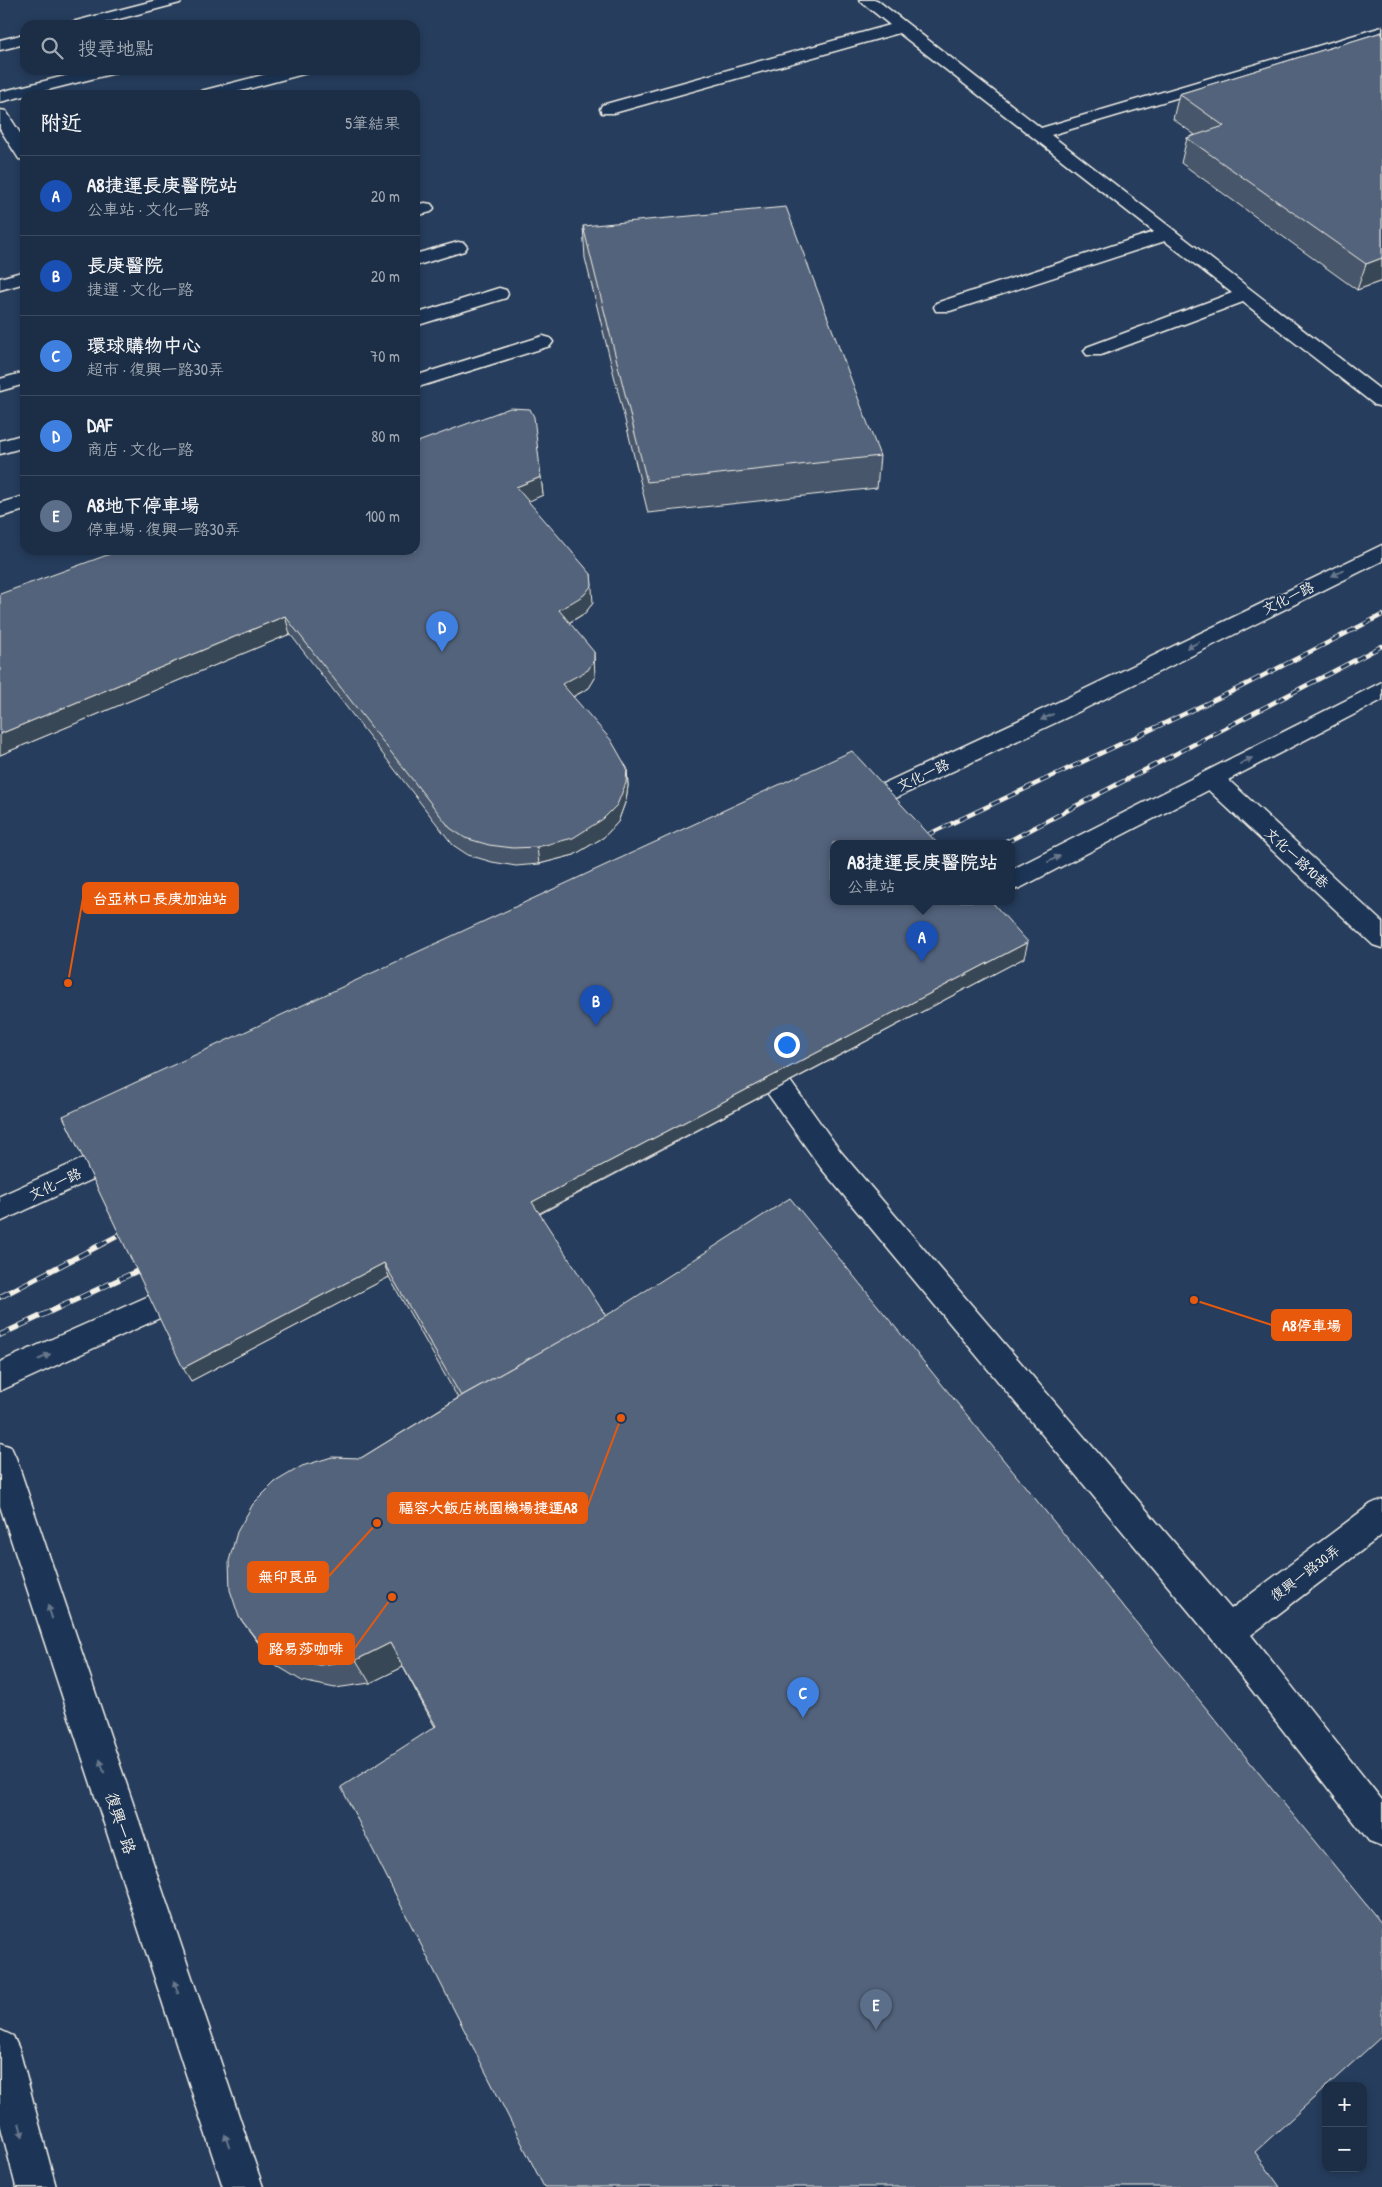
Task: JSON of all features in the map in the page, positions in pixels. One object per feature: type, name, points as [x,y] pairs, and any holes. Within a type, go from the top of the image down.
[{"type":"street","points":[[97,20],[175,0]]},
{"type":"street","points":[[867,0],[1382,401]]},
{"type":"street","points":[[608,109],[901,27]]},
{"type":"street","points":[[1038,134],[1382,32]]},
{"type":"street","points":[[0,45],[20,40]]},
{"type":"street","points":[[31,90],[90,75]]},
{"type":"street","points":[[226,90],[282,75]]},
{"type":"street","points":[[0,98],[20,93]]},
{"type":"street","points":[[0,115],[20,144]]},
{"type":"street","points":[[0,150],[20,148]]},
{"type":"street","points":[[943,307],[1167,234]]},
{"type":"street","points":[[420,258],[458,247]]},
{"type":"street","points":[[0,284],[20,278]]},
{"type":"street","points":[[420,318],[499,294]]},
{"type":"street","points":[[1094,351],[1245,295]]},
{"type":"street","points":[[420,380],[544,342]]},
{"type":"street","points":[[0,385],[20,379]]},
{"type":"street","points":[[0,448],[20,442]]},
{"type":"street","points":[[0,510],[20,504]]},
{"type":"street","name":"文化一路","points":[[831,818],[1064,709],[1382,552]]},
{"type":"street","points":[[1015,879],[1382,690]]},
{"type":"street","name":"文化一路10巷","points":[[1212,779],[1382,938]]},
{"type":"street","points":[[743,1039],[831,1160],[1228,1632],[1382,1828]]},
{"type":"street","name":"文化一路","points":[[0,1210],[144,1142]]},
{"type":"street","points":[[0,1377],[210,1282]]},
{"type":"street","name":"復興一路","points":[[0,1458],[243,2187]]},
{"type":"street","name":"復興一路30弄","points":[[1228,1632],[1382,1515]]},
{"type":"street","points":[[0,2049],[36,2187]]},
{"type":"building","points":[[1382,32],[1382,258],[1366,264],[1187,138],[1224,126],[1179,94]]},
{"type":"building","points":[[786,207],[880,456],[647,482],[583,226]]},
{"type":"building","points":[[510,408],[530,409],[534,417],[541,477],[516,487],[591,574],[592,585],[584,595],[559,610],[594,652],[594,660],[588,670],[562,684],[611,740],[627,768],[626,783],[617,805],[603,819],[573,838],[537,847],[513,848],[489,845],[465,838],[450,828],[285,616],[0,734],[0,594],[107,555],[420,555],[420,441]]},
{"type":"building","points":[[852,751],[934,840],[830,840],[830,905],[995,905],[1028,942],[532,1202],[606,1316],[461,1396],[384,1263],[183,1368],[63,1116]]},
{"type":"building","points":[[790,1198],[1382,1924],[1382,2036],[1331,2082],[1322,2082],[1322,2091],[1255,2152],[1280,2187],[544,2187],[341,1787],[436,1726],[390,1643],[356,1660],[320,1665],[285,1658],[257,1640],[239,1617],[230,1590],[229,1561],[237,1532],[253,1504],[275,1482],[302,1466],[332,1457],[361,1458],[465,1394],[614,1311]]},
{"type":"railway","points":[[916,840],[1233,691],[1382,615]]},
{"type":"railway","points":[[1011,840],[1382,646]]},
{"type":"railway","points":[[0,1297],[131,1229]]},
{"type":"railway","points":[[0,1335],[150,1265]]},
{"type":"place","name":"DAF","points":[[442,652]]},
{"type":"place","name":"A8捷運長庚醫院站","points":[[922,962]]},
{"type":"place","name":"台亞林口長庚加油站","points":[[68,983]]},
{"type":"place","name":"長庚醫院","points":[[596,1026]]},
{"type":"place","name":"A8停車場","points":[[1194,1300]]},
{"type":"place","name":"福容大飯店桃園機場捷運A8","points":[[621,1418]]},
{"type":"place","name":"無印良品","points":[[377,1523]]},
{"type":"place","name":"路易莎咖啡","points":[[392,1597]]},
{"type":"place","name":"環球購物中心","points":[[803,1718]]},
{"type":"place","name":"A8地下停車場","points":[[876,2030]]}]
